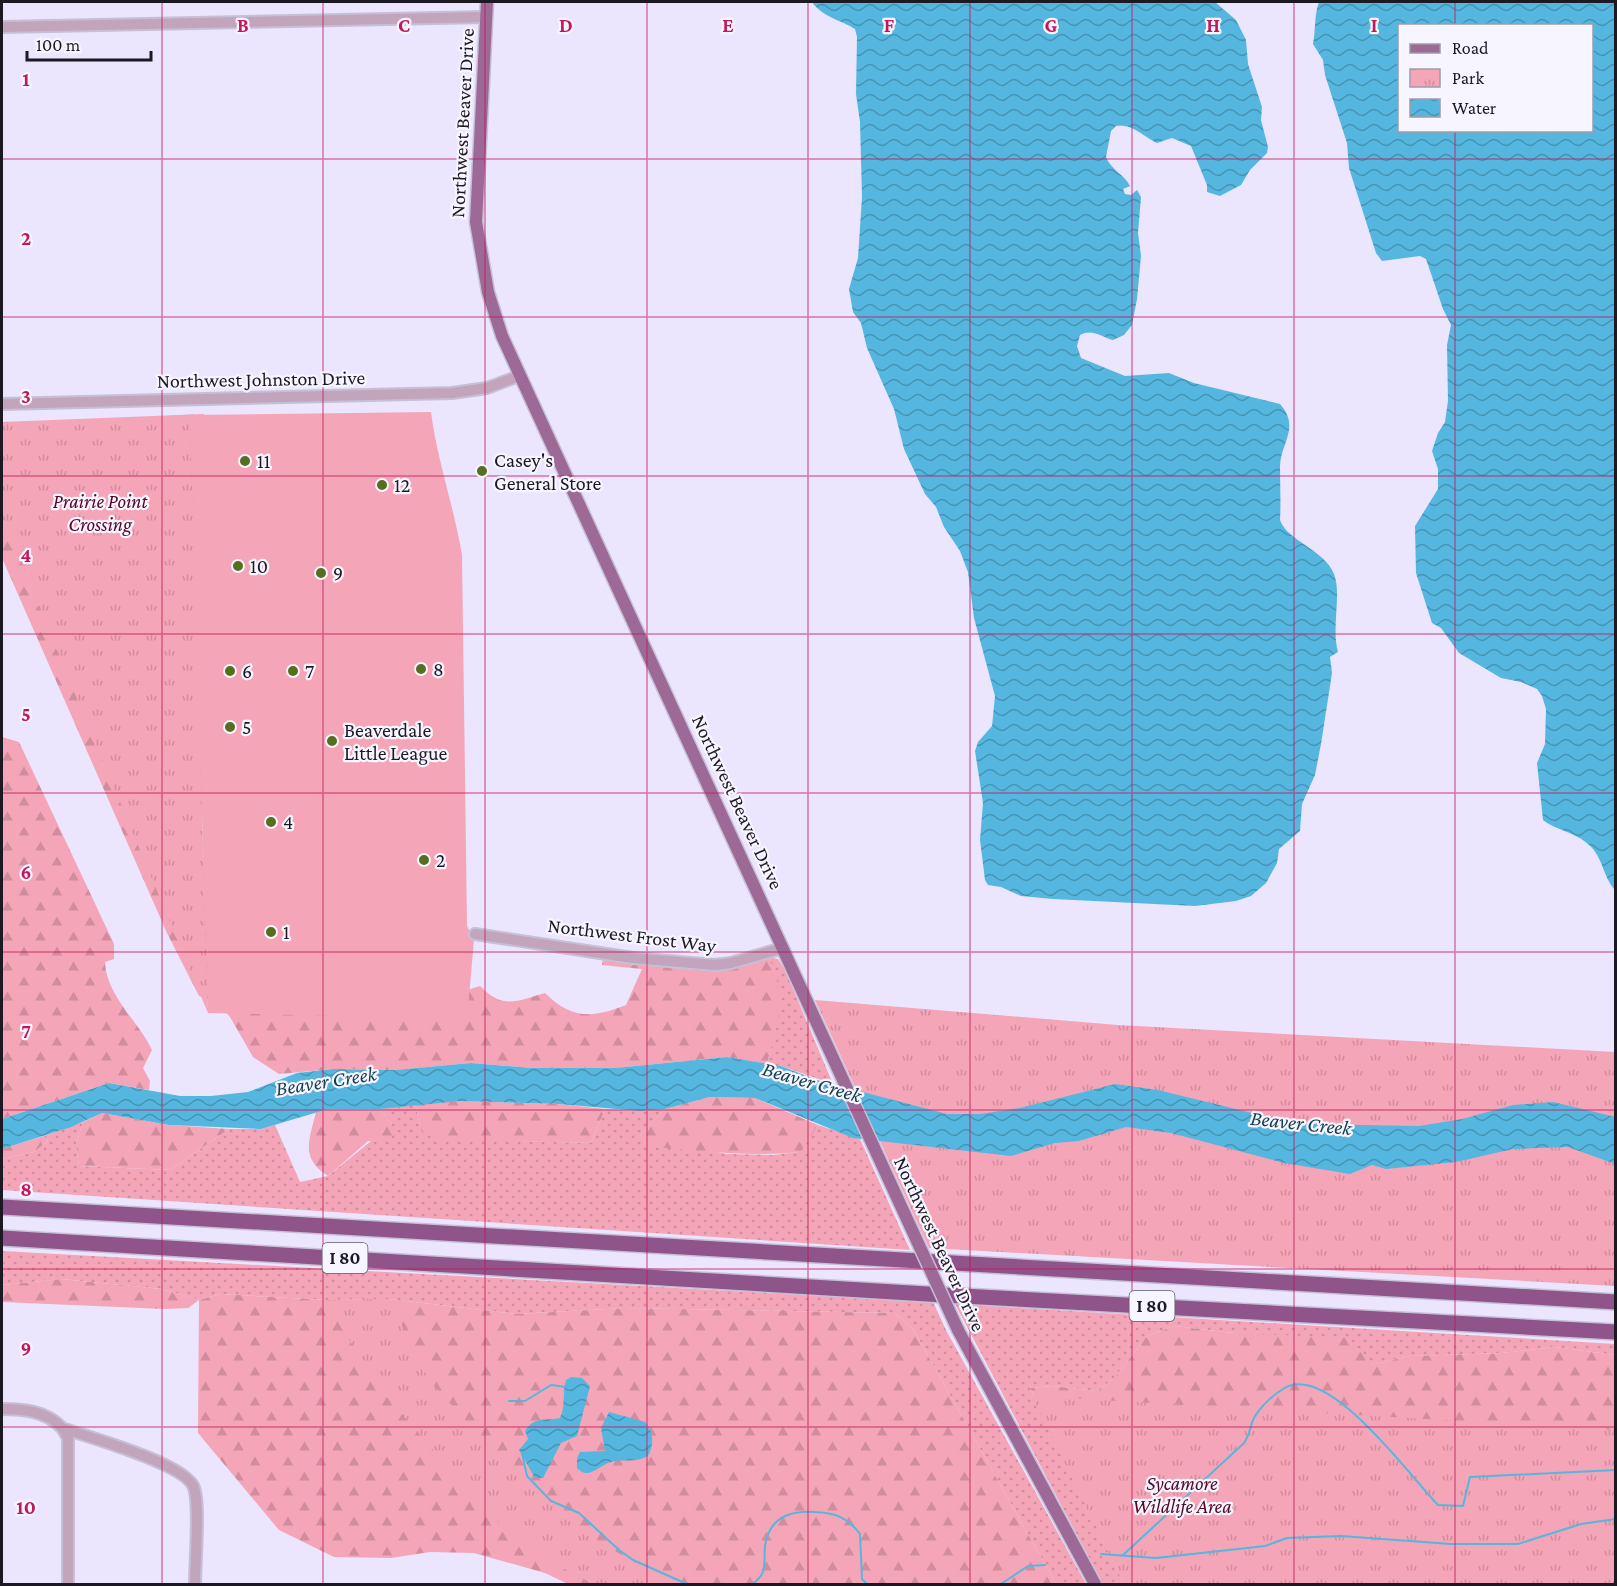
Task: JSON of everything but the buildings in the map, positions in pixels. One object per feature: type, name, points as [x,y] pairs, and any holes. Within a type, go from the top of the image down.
[{"type":"highway","name":"I 80","points":[[2,1207],[1616,1302]]},
{"type":"highway","name":"I 80","points":[[2,1238],[944,1295],[1616,1332]]},
{"type":"main road","name":"Northwest Beaver Drive","points":[[487,2],[476,222],[488,292],[502,336],[958,1330],[1095,1584]]},
{"type":"street","points":[[2,27],[486,17]]},
{"type":"street","name":"Northwest Johnston Drive","points":[[2,404],[452,393],[487,388],[519,376]]},
{"type":"street","name":"Northwest Frost Way","points":[[475,934],[691,964],[731,963],[783,948]]},
{"type":"street","points":[[2,1409],[35,1412],[50,1418],[63,1428],[174,1468],[189,1478],[196,1493],[195,1584]]},
{"type":"street","points":[[63,1428],[68,1438],[68,1584]]},
{"type":"green space","name":"Beaverdale Little League","points":[[431,412],[462,555],[467,926],[474,940],[467,1019],[208,1013],[190,415]]},
{"type":"green space","points":[[204,414],[202,857],[467,990],[480,986],[488,994],[503,1001],[518,1001],[545,993],[564,1008],[583,1014],[603,1012],[626,1005],[642,969],[602,965],[603,956],[686,967],[724,966],[768,957],[780,998],[777,1023],[767,1064],[727,1057],[615,1068],[532,1068],[471,1063],[395,1070],[333,1069],[279,1074],[253,1057],[230,1017],[218,1003],[199,996],[167,933],[2,558],[2,422]]},
{"type":"green space","name":"Prairie Point Crossing","points":[[190,415],[208,1013],[2,519],[2,423]]},
{"type":"green space","points":[[2,737],[19,742],[114,944],[114,959],[105,962],[107,974],[117,997],[152,1050],[143,1068],[150,1081],[149,1090],[109,1083],[2,1119]]},
{"type":"green space","points":[[768,957],[778,959],[785,970],[833,1084],[781,1066],[767,1064],[778,1010],[777,984]]},
{"type":"green space","points":[[815,1000],[1118,1025],[1615,1052],[1615,1286],[929,1248]]},
{"type":"green space","points":[[710,1097],[755,1098],[818,1125],[801,1152],[742,1154],[645,1146],[640,1135],[665,1109]]},
{"type":"green space","points":[[459,1101],[558,1104],[605,1109],[591,1143],[434,1139],[421,1130],[415,1103]]},
{"type":"green space","points":[[415,1103],[421,1130],[521,1141],[591,1143],[605,1109],[639,1111],[665,1109],[640,1135],[726,1154],[773,1155],[800,1152],[818,1125],[860,1139],[910,1250],[2,1190],[2,1159],[34,1152],[48,1141],[44,1136],[83,1122],[76,1145],[79,1166],[170,1170],[229,1129],[261,1129],[275,1125],[300,1182],[328,1176],[392,1124],[380,1109]]},
{"type":"green space","points":[[328,1109],[380,1109],[392,1124],[392,1141],[368,1141],[328,1176],[313,1162],[309,1140],[316,1112]]},
{"type":"green space","points":[[102,1113],[169,1125],[229,1129],[170,1170],[79,1166],[76,1145],[83,1122]]},
{"type":"green space","points":[[44,1136],[48,1141],[34,1152],[2,1159],[2,1149]]},
{"type":"green space","points":[[2,1251],[933,1302],[947,1332],[1086,1584],[1056,1584],[913,1329],[895,1313],[625,1308],[516,1314],[389,1299],[325,1300],[221,1294],[199,1300],[162,1289],[61,1279],[2,1285]]},
{"type":"green space","points":[[61,1279],[162,1289],[199,1300],[188,1308],[165,1309],[2,1302],[2,1285]]},
{"type":"green space","points":[[221,1294],[325,1300],[389,1299],[516,1314],[625,1308],[895,1313],[913,1329],[1056,1584],[568,1584],[545,1573],[474,1553],[430,1552],[391,1558],[334,1557],[279,1530],[198,1433],[199,1300]]},
{"type":"green space","points":[[389,1299],[429,1380],[497,1456],[576,1527],[669,1584],[593,1584],[555,1564],[494,1519],[377,1386],[325,1300]]},
{"type":"green space","points":[[955,1304],[1615,1344],[1615,1355],[1555,1347],[1502,1353],[1410,1356],[1371,1365],[1234,1333],[1174,1326],[1147,1336],[1114,1378],[1098,1391],[1052,1386],[1030,1388],[1124,1584],[1103,1584]]},
{"type":"green space","name":"Sycamore Wildlife Area","points":[[1174,1326],[1234,1333],[1349,1338],[1371,1365],[1410,1356],[1502,1353],[1555,1347],[1615,1355],[1615,1584],[1124,1584],[1030,1388],[1052,1386],[1098,1391],[1114,1378],[1147,1336]]},
{"type":"green space","name":"Sycamore Wildlife Area","points":[[1032,1396],[1615,1430],[1615,1584],[1124,1584]]},
{"type":"water","points":[[812,2],[1215,2],[1236,20],[1246,40],[1248,64],[1262,107],[1261,120],[1268,147],[1267,153],[1250,170],[1241,185],[1220,196],[1207,192],[1207,185],[1191,146],[1172,138],[1157,143],[1128,127],[1116,126],[1111,131],[1106,157],[1130,186],[1123,189],[1125,194],[1131,195],[1137,190],[1141,197],[1138,233],[1141,256],[1137,299],[1132,325],[1124,335],[1113,340],[1089,332],[1084,333],[1080,335],[1077,346],[1081,358],[1125,376],[1169,373],[1194,383],[1280,404],[1289,421],[1288,436],[1280,467],[1280,520],[1290,534],[1329,565],[1334,574],[1337,591],[1336,642],[1338,652],[1330,657],[1332,673],[1321,744],[1315,775],[1302,804],[1300,831],[1279,849],[1277,863],[1266,883],[1251,896],[1236,901],[1195,906],[1053,899],[1021,896],[1001,887],[988,885],[985,880],[980,840],[983,803],[975,751],[978,742],[992,726],[995,696],[974,618],[968,572],[960,551],[944,527],[936,507],[925,494],[904,449],[894,409],[867,348],[861,323],[853,312],[849,289],[858,258],[862,197],[860,122],[856,94],[857,37],[855,29],[826,15]]},
{"type":"water","points":[[1319,2],[1615,2],[1615,890],[1597,855],[1589,845],[1543,820],[1537,763],[1545,744],[1546,709],[1542,696],[1537,689],[1521,682],[1501,678],[1459,653],[1441,628],[1432,623],[1416,573],[1415,526],[1438,489],[1438,469],[1432,451],[1438,433],[1445,422],[1448,401],[1447,345],[1451,325],[1443,309],[1426,259],[1420,256],[1382,261],[1376,253],[1349,168],[1347,143],[1325,75],[1323,60],[1313,44]]},
{"type":"water","name":"Beaver Creek","points":[[727,1057],[781,1066],[817,1080],[947,1114],[980,1114],[1020,1108],[1115,1084],[1158,1090],[1307,1124],[1419,1126],[1462,1119],[1513,1105],[1553,1102],[1616,1117],[1615,1164],[1568,1147],[1513,1149],[1456,1162],[1386,1169],[1372,1165],[1350,1174],[1284,1163],[1171,1133],[1126,1127],[1079,1141],[1055,1143],[1011,1156],[853,1138],[755,1098],[710,1097],[665,1109],[640,1111],[558,1104],[459,1101],[380,1109],[328,1109],[261,1129],[169,1125],[102,1113],[71,1127],[2,1149],[2,1119],[109,1083],[180,1096],[211,1096],[248,1092],[297,1073],[333,1069],[395,1070],[471,1063],[532,1068],[615,1068]]},
{"type":"water","points":[[571,1377],[582,1378],[590,1386],[577,1436],[561,1443],[543,1478],[535,1478],[519,1450],[528,1439],[525,1431],[536,1421],[560,1418],[566,1380]]},
{"type":"water","points":[[609,1412],[645,1422],[651,1434],[650,1452],[648,1456],[642,1458],[615,1461],[590,1473],[581,1472],[577,1468],[577,1458],[580,1452],[605,1451],[601,1428]]},
{"type":"waterway","points":[[1122,1556],[1244,1443],[1254,1418],[1267,1402],[1283,1389],[1301,1384],[1322,1391],[1344,1405],[1389,1449],[1438,1505],[1463,1506],[1470,1477],[1616,1470]]},
{"type":"waterway","points":[[509,1401],[525,1401],[551,1385],[566,1387]]},
{"type":"waterway","points":[[522,1453],[527,1476],[551,1501],[579,1513],[633,1560],[687,1584]]},
{"type":"waterway","points":[[753,1584],[763,1571],[765,1546],[771,1528],[783,1517],[798,1512],[836,1515],[846,1520],[860,1534],[862,1579],[867,1584]]},
{"type":"waterway","points":[[1101,1554],[1156,1558],[1265,1546],[1287,1538],[1341,1536],[1451,1544],[1518,1544],[1581,1524],[1616,1519]]},
{"type":"waterway","points":[[1001,1584],[1028,1566],[1045,1565]]},
{"type":"place","name":"11","points":[[245,461]]},
{"type":"place","name":"Casey's General Store","points":[[482,471]]},
{"type":"place","name":"12","points":[[382,485]]},
{"type":"place","name":"10","points":[[238,566]]},
{"type":"place","name":"9","points":[[321,573]]},
{"type":"place","name":"8","points":[[421,669]]},
{"type":"place","name":"6","points":[[230,671]]},
{"type":"place","name":"7","points":[[293,671]]},
{"type":"place","name":"5","points":[[230,727]]},
{"type":"place","name":"Beaverdale Little League","points":[[332,741]]},
{"type":"place","name":"4","points":[[271,822]]},
{"type":"place","name":"2","points":[[424,860]]},
{"type":"place","name":"1","points":[[271,932]]}]
